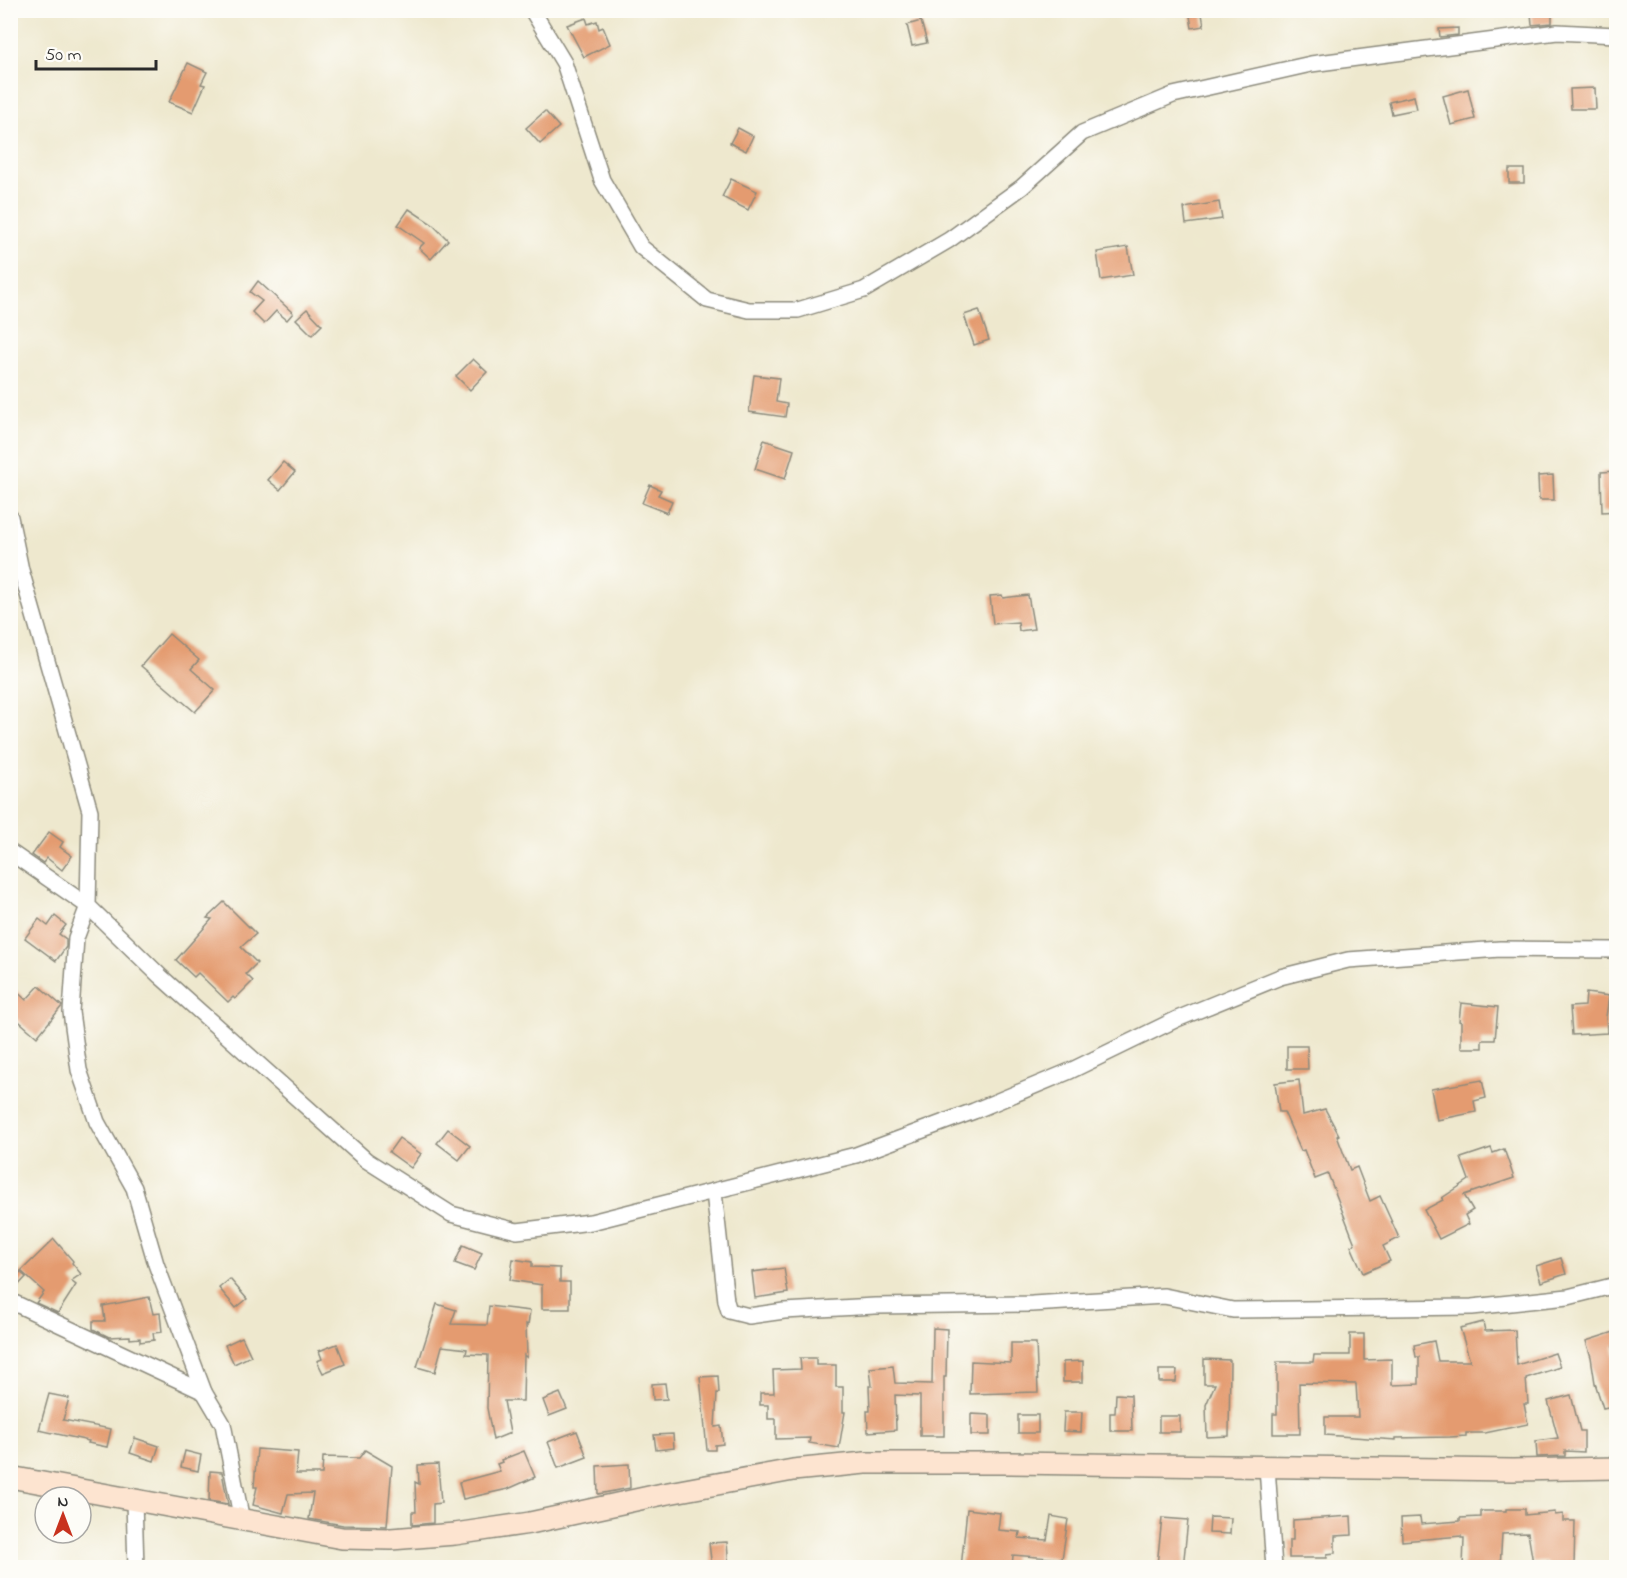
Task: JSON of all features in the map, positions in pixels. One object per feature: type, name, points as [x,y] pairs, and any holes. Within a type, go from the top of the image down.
[{"type":"main road","points":[[10,1477],[342,1538],[391,1539],[455,1534],[530,1523],[663,1494],[793,1470],[865,1463],[1513,1470],[1617,1468]]},
{"type":"street","points":[[532,10],[564,63],[602,180],[641,248],[707,300],[749,310],[798,310],[864,290],[949,240],[1022,187],[1083,133],[1173,95],[1311,64],[1557,32],[1617,35]]},
{"type":"street","points":[[10,517],[21,570],[90,811],[88,906],[76,938],[71,1012],[79,1070],[97,1122],[134,1188],[156,1264],[204,1392],[223,1424],[242,1521]]},
{"type":"street","points":[[10,852],[88,906],[160,976],[366,1160],[451,1214],[517,1231],[591,1222],[856,1155],[974,1111],[1070,1071],[1177,1019],[1280,977],[1348,960],[1500,949],[1617,950]]},
{"type":"street","points":[[714,1192],[726,1301],[729,1311],[749,1316],[784,1311],[875,1306],[1032,1304],[1164,1296],[1233,1310],[1472,1307],[1568,1297],[1617,1286]]},
{"type":"street","points":[[10,1301],[204,1392]]},
{"type":"street","points":[[1267,1467],[1274,1568]]},
{"type":"street","points":[[134,1500],[136,1568]]},
{"type":"building","points":[[1552,12],[1552,23],[1532,25],[1531,13]]},
{"type":"building","points":[[1202,14],[1204,26],[1192,28],[1190,16]]},
{"type":"building","points":[[586,18],[588,24],[597,21],[599,29],[603,27],[610,44],[584,57],[567,25]]},
{"type":"building","points":[[921,21],[927,43],[912,46],[907,25]]},
{"type":"building","points":[[1458,28],[1458,35],[1440,37],[1439,29]]},
{"type":"building","points":[[188,63],[207,72],[201,84],[205,85],[193,112],[169,102]]},
{"type":"building","points":[[1595,88],[1596,109],[1571,109],[1570,89]]},
{"type":"building","points":[[1468,89],[1475,119],[1451,125],[1443,96]]},
{"type":"building","points":[[1414,96],[1417,109],[1392,114],[1389,102]]},
{"type":"building","points":[[545,111],[559,127],[540,144],[526,128]]},
{"type":"building","points":[[738,128],[753,136],[746,151],[730,143]]},
{"type":"building","points":[[1509,169],[1524,169],[1524,183],[1509,183]]},
{"type":"building","points":[[731,179],[757,191],[748,210],[722,197]]},
{"type":"building","points":[[1219,202],[1222,219],[1186,224],[1184,208]]},
{"type":"building","points":[[409,209],[432,224],[448,240],[431,259],[419,248],[424,243],[398,225]]},
{"type":"building","points":[[1128,247],[1133,275],[1101,280],[1097,252]]},
{"type":"building","points":[[258,281],[293,313],[287,320],[276,311],[264,324],[252,312],[262,301],[250,292]]},
{"type":"building","points":[[307,309],[322,325],[312,335],[296,319]]},
{"type":"building","points":[[979,310],[989,340],[974,345],[964,315]]},
{"type":"building","points":[[473,359],[487,372],[470,390],[456,376]]},
{"type":"building","points":[[754,375],[779,378],[776,402],[787,404],[785,417],[749,412]]},
{"type":"building","points":[[764,440],[794,450],[785,479],[755,469]]},
{"type":"building","points":[[283,462],[295,472],[280,490],[268,480]]},
{"type":"building","points":[[1617,471],[1617,511],[1602,512],[1601,472]]},
{"type":"building","points":[[1553,475],[1554,500],[1539,500],[1538,476]]},
{"type":"building","points":[[650,485],[661,490],[658,495],[672,501],[667,513],[642,503]]},
{"type":"building","points":[[1002,595],[1003,598],[1028,595],[1034,629],[1019,631],[1018,622],[993,624],[990,596]]},
{"type":"building","points":[[169,634],[199,660],[191,669],[215,690],[195,712],[141,666]]},
{"type":"building","points":[[49,832],[63,842],[60,847],[72,856],[62,870],[47,858],[43,863],[32,855]]},
{"type":"building","points":[[224,902],[256,934],[241,947],[257,963],[246,974],[253,981],[235,999],[233,997],[228,1002],[198,973],[194,977],[176,960],[212,919],[207,918]]},
{"type":"building","points":[[55,916],[66,925],[59,934],[66,939],[66,947],[56,961],[25,938],[39,919],[48,926]]},
{"type":"building","points":[[10,985],[26,1000],[39,986],[62,1006],[37,1037],[13,1016],[16,1013],[10,1008]]},
{"type":"building","points":[[1586,993],[1609,996],[1606,1017],[1607,1033],[1572,1035],[1570,1007],[1585,1006]]},
{"type":"building","points":[[1461,1003],[1498,1007],[1495,1040],[1482,1040],[1482,1048],[1461,1048],[1461,1022],[1459,1021]]},
{"type":"building","points":[[1287,1046],[1307,1046],[1308,1069],[1287,1069]]},
{"type":"building","points":[[1299,1080],[1303,1115],[1325,1109],[1339,1135],[1337,1136],[1350,1170],[1357,1167],[1370,1201],[1380,1196],[1399,1238],[1383,1246],[1390,1261],[1363,1273],[1351,1246],[1355,1244],[1328,1174],[1315,1179],[1304,1150],[1301,1151],[1284,1112],[1279,1112],[1275,1083]]},
{"type":"building","points":[[1482,1080],[1486,1098],[1474,1101],[1476,1112],[1437,1120],[1431,1089]]},
{"type":"building","points":[[448,1129],[470,1146],[459,1160],[437,1143]]},
{"type":"building","points":[[399,1138],[421,1154],[411,1168],[389,1152]]},
{"type":"building","points":[[1491,1148],[1493,1153],[1504,1149],[1514,1178],[1464,1195],[1473,1210],[1465,1215],[1469,1224],[1439,1239],[1424,1210],[1443,1200],[1442,1198],[1469,1180],[1461,1158]]},
{"type":"building","points":[[54,1239],[81,1274],[71,1281],[76,1285],[58,1313],[36,1303],[44,1292],[21,1271]]},
{"type":"building","points":[[463,1245],[482,1253],[474,1270],[455,1263]]},
{"type":"building","points":[[1561,1258],[1566,1274],[1541,1282],[1536,1266]]},
{"type":"building","points":[[513,1259],[532,1262],[532,1267],[560,1268],[560,1282],[570,1282],[570,1309],[542,1309],[542,1285],[510,1280]]},
{"type":"building","points":[[10,1264],[26,1277],[12,1292],[10,1291]]},
{"type":"building","points":[[784,1268],[788,1293],[755,1298],[752,1272]]},
{"type":"building","points":[[230,1279],[247,1299],[236,1308],[219,1288]]},
{"type":"building","points":[[149,1297],[153,1314],[160,1313],[162,1332],[153,1333],[154,1340],[140,1342],[140,1338],[130,1339],[130,1336],[109,1337],[93,1329],[93,1321],[105,1321],[103,1306]]},
{"type":"building","points":[[437,1304],[456,1310],[451,1324],[487,1325],[489,1306],[530,1311],[528,1325],[526,1324],[527,1358],[524,1355],[523,1401],[504,1401],[510,1433],[493,1440],[487,1408],[488,1355],[466,1354],[467,1349],[442,1346],[435,1372],[417,1367]]},
{"type":"building","points":[[1483,1322],[1485,1331],[1515,1330],[1517,1365],[1555,1353],[1560,1367],[1526,1378],[1528,1404],[1524,1404],[1528,1424],[1485,1433],[1466,1433],[1466,1436],[1396,1438],[1396,1440],[1325,1435],[1325,1417],[1358,1417],[1356,1384],[1299,1383],[1300,1434],[1273,1434],[1273,1414],[1277,1414],[1277,1362],[1313,1362],[1314,1355],[1350,1355],[1350,1334],[1364,1334],[1364,1360],[1392,1359],[1392,1385],[1419,1384],[1419,1357],[1416,1357],[1414,1345],[1434,1341],[1438,1361],[1470,1361],[1460,1328]]},
{"type":"building","points":[[933,1328],[947,1329],[944,1436],[920,1436],[920,1396],[895,1395],[896,1430],[868,1432],[869,1386],[872,1386],[870,1368],[893,1366],[895,1383],[932,1384]]},
{"type":"building","points":[[1617,1331],[1617,1345],[1613,1346],[1617,1368],[1617,1405],[1603,1408],[1586,1341]]},
{"type":"building","points":[[242,1337],[251,1356],[234,1364],[225,1345]]},
{"type":"building","points":[[1011,1343],[1036,1343],[1038,1392],[970,1394],[971,1361],[1011,1363]]},
{"type":"building","points":[[337,1344],[345,1364],[323,1373],[317,1361],[322,1359],[319,1351]]},
{"type":"building","points":[[800,1358],[816,1358],[816,1365],[836,1365],[836,1387],[843,1387],[843,1412],[845,1412],[839,1448],[809,1443],[810,1438],[776,1439],[776,1419],[768,1419],[768,1405],[760,1405],[760,1393],[774,1393],[773,1370],[801,1369]]},
{"type":"building","points":[[1204,1359],[1230,1360],[1229,1436],[1207,1437],[1206,1405],[1215,1384],[1204,1384]]},
{"type":"building","points":[[1083,1361],[1083,1382],[1063,1382],[1063,1362]]},
{"type":"building","points":[[1159,1370],[1177,1370],[1176,1382],[1159,1382]]},
{"type":"building","points":[[718,1376],[719,1393],[717,1393],[715,1427],[721,1426],[723,1444],[715,1445],[715,1450],[707,1450],[700,1377]]},
{"type":"building","points":[[665,1383],[667,1399],[653,1400],[652,1384]]},
{"type":"building","points":[[560,1393],[567,1409],[549,1416],[543,1400]]},
{"type":"building","points":[[49,1394],[69,1398],[63,1420],[111,1429],[107,1447],[39,1430]]},
{"type":"building","points":[[1116,1394],[1131,1395],[1132,1431],[1110,1431],[1110,1413],[1115,1413]]},
{"type":"building","points":[[1571,1395],[1580,1431],[1584,1431],[1584,1452],[1565,1451],[1565,1456],[1537,1457],[1536,1441],[1558,1438],[1548,1401]]},
{"type":"building","points":[[1064,1412],[1082,1412],[1081,1432],[1063,1431]]},
{"type":"building","points":[[971,1414],[990,1415],[990,1435],[971,1435]]},
{"type":"building","points":[[1018,1415],[1038,1415],[1038,1433],[1018,1433]]},
{"type":"building","points":[[1159,1416],[1180,1416],[1180,1432],[1159,1432]]},
{"type":"building","points":[[577,1431],[587,1457],[558,1468],[548,1442]]},
{"type":"building","points":[[673,1434],[674,1448],[656,1450],[654,1435]]},
{"type":"building","points":[[135,1438],[159,1446],[154,1461],[130,1453]]},
{"type":"building","points":[[257,1449],[298,1452],[296,1474],[322,1474],[323,1457],[359,1458],[365,1450],[392,1466],[387,1526],[343,1525],[309,1519],[313,1493],[288,1494],[283,1513],[253,1505],[257,1487],[254,1487]]},
{"type":"building","points":[[185,1451],[201,1455],[198,1471],[181,1467]]},
{"type":"building","points":[[524,1451],[535,1477],[508,1489],[463,1499],[459,1482],[500,1471],[497,1464],[502,1462],[501,1460]]},
{"type":"building","points":[[438,1464],[441,1503],[433,1504],[433,1523],[412,1525],[412,1512],[416,1512],[415,1482],[419,1484],[418,1465]]},
{"type":"building","points":[[629,1464],[630,1488],[598,1494],[597,1466]]},
{"type":"building","points":[[210,1471],[222,1472],[228,1504],[209,1501]]},
{"type":"building","points":[[967,1509],[1000,1513],[998,1530],[1020,1532],[1019,1538],[1047,1540],[1051,1516],[1068,1519],[1062,1559],[1013,1555],[1012,1568],[961,1568]]},
{"type":"building","points":[[1506,1509],[1525,1509],[1525,1515],[1555,1512],[1555,1515],[1563,1514],[1563,1521],[1575,1521],[1574,1568],[1548,1568],[1547,1561],[1533,1563],[1528,1533],[1502,1534],[1500,1568],[1463,1568],[1464,1538],[1461,1536],[1402,1541],[1401,1518],[1420,1517],[1421,1524],[1460,1521],[1460,1518],[1481,1517],[1481,1511],[1506,1511]]},
{"type":"building","points":[[1351,1516],[1352,1535],[1335,1536],[1335,1553],[1327,1554],[1327,1558],[1289,1558],[1289,1540],[1293,1540],[1293,1520]]},
{"type":"building","points":[[1210,1517],[1231,1518],[1230,1534],[1209,1533]]},
{"type":"building","points":[[1162,1518],[1188,1520],[1183,1568],[1157,1565]]},
{"type":"building","points":[[727,1542],[729,1568],[712,1568],[709,1543]]}]
